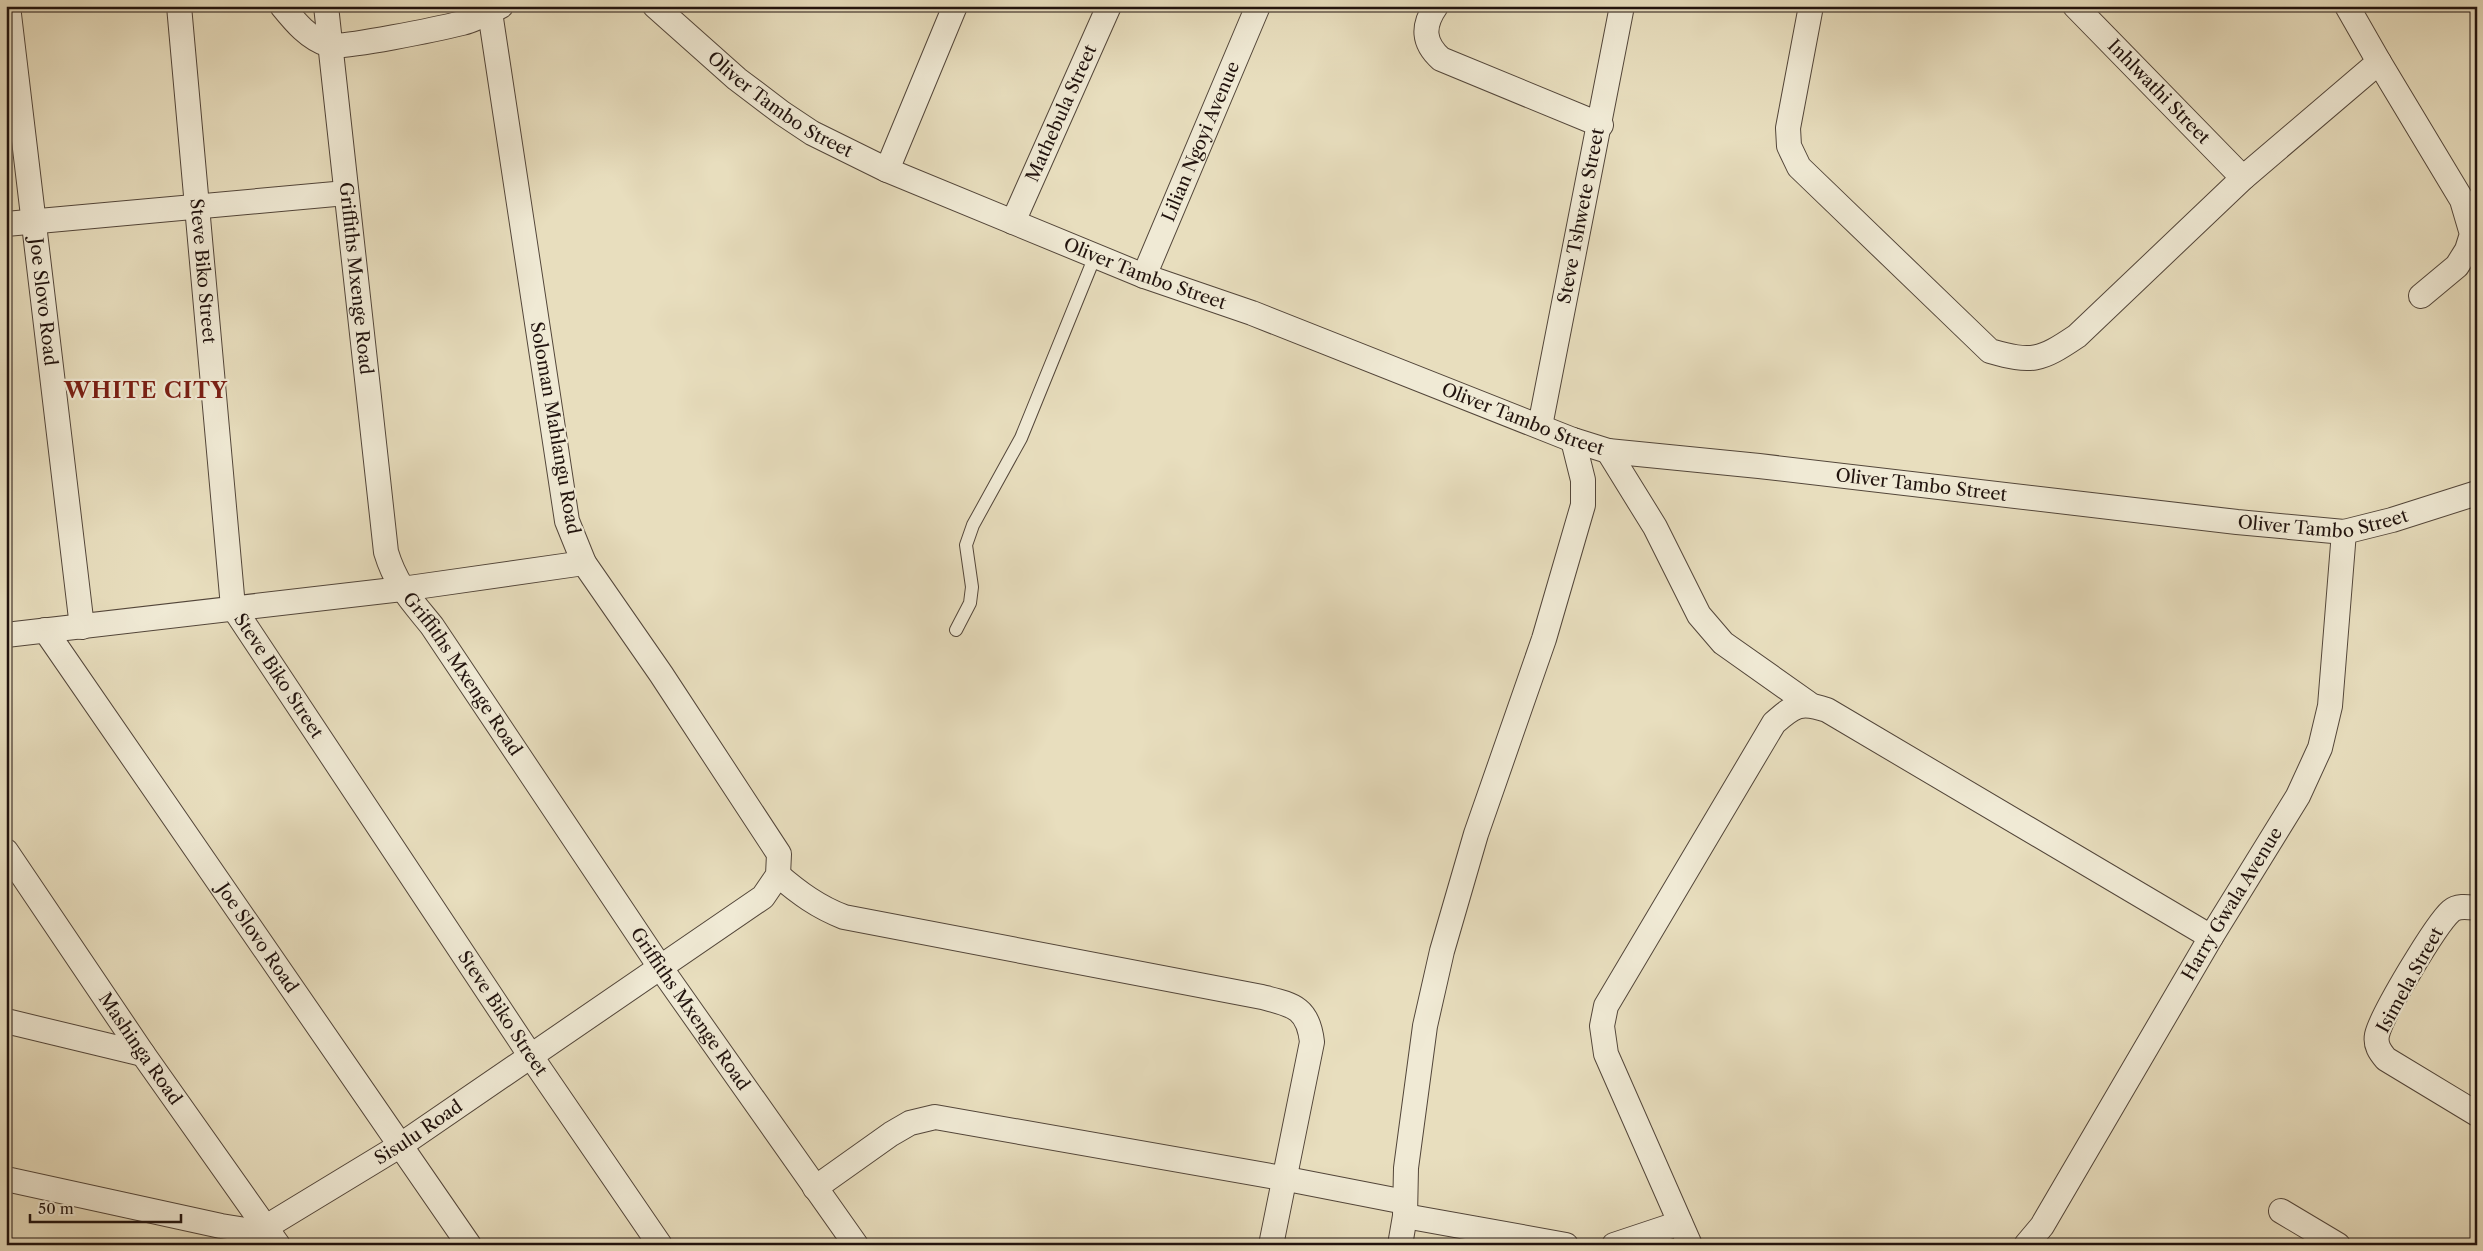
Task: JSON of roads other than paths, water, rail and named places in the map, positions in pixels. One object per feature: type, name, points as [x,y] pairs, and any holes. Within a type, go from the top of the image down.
[{"type":"street","name":"Joe Slovo Road","points":[[8,6],[82,627]]},
{"type":"street","name":"Steve Biko Street","points":[[179,6],[233,607],[530,1055],[660,1245]]},
{"type":"street","points":[[282,6],[295,23],[310,36],[330,46],[361,43],[463,23],[495,9]]},
{"type":"street","name":"Griffiths Mxenge Road","points":[[326,6],[386,552],[393,574],[402,589],[432,626],[660,967],[856,1245]]},
{"type":"street","name":"Oliver Tambo Street","points":[[655,6],[737,79],[782,113],[812,133],[887,170],[1144,276],[1252,312],[1572,440],[1608,450],[2237,522],[2344,532],[2392,520],[2477,493]]},
{"type":"street","points":[[887,170],[955,6]]},
{"type":"street","name":"Mathebula Street","points":[[1013,222],[1109,6]]},
{"type":"street","name":"Lilian Ngoyi Avenue","points":[[1144,276],[1258,6]]},
{"type":"street","points":[[1436,6],[1429,16],[1425,31],[1427,42],[1441,59],[1601,125]]},
{"type":"street","name":"Steve Tshwete Street","points":[[1540,426],[1601,125],[1622,6]]},
{"type":"street","points":[[1811,6],[1788,128],[1789,146],[1799,167],[1990,351],[2020,360],[2050,354],[2077,336],[2243,178],[2380,62]]},
{"type":"street","name":"Inhlwathi Street","points":[[2075,6],[2243,178]]},
{"type":"street","points":[[2347,6],[2462,200],[2472,234],[2467,250],[2457,266],[2421,296]]},
{"type":"street","name":"Soloman Mahlangu Road","points":[[495,9],[568,521],[584,563],[661,674],[780,854],[778,875]]},
{"type":"street","points":[[6,224],[346,192]]},
{"type":"street","points":[[1400,1245],[1405,1209],[1406,1168],[1425,1026],[1442,951],[1476,834],[1544,639],[1583,505],[1583,480],[1572,440]]},
{"type":"street","points":[[1608,450],[1655,527],[1698,616],[1723,643],[1808,703],[1835,715],[2211,937]]},
{"type":"street","name":"Harry Gwala Avenue","points":[[2026,1245],[2042,1226],[2211,937],[2298,796],[2320,748],[2330,706],[2344,532]]},
{"type":"street","points":[[6,634],[82,627],[233,607],[402,589],[584,563]]},
{"type":"street","name":"Joe Slovo Road","points":[[45,630],[402,1145],[469,1245]]},
{"type":"street","points":[[1690,1245],[1606,1054],[1602,1026],[1606,1006],[1774,723],[1791,708],[1808,703]]},
{"type":"street","name":"Mashinga Road","points":[[9,859],[143,1054],[272,1236]]},
{"type":"street","points":[[778,875],[805,898],[824,910],[844,917],[1262,997],[1286,1003],[1301,1012],[1310,1025],[1312,1042],[1282,1178],[1271,1245]]},
{"type":"street","name":"Sisulu Road","points":[[6,1179],[272,1236],[530,1055],[763,897],[778,875]]},
{"type":"street","name":"Isimela Street","points":[[2477,908],[2464,906],[2452,910],[2440,924],[2376,1036],[2378,1049],[2386,1059],[2477,1114]]},
{"type":"street","points":[[6,1021],[143,1054]]},
{"type":"street","points":[[814,1188],[891,1134],[910,1123],[935,1117],[1282,1178],[1405,1209],[1566,1245]]},
{"type":"street","points":[[2281,1211],[2338,1245]]},
{"type":"street","points":[[1614,1245],[1680,1223]]},
{"type":"lane","points":[[956,630],[970,602],[972,587],[966,545],[973,525],[1021,438],[1095,256]]},
{"type":"district","name":"WHITE CITY","points":[[146,390]]}]
